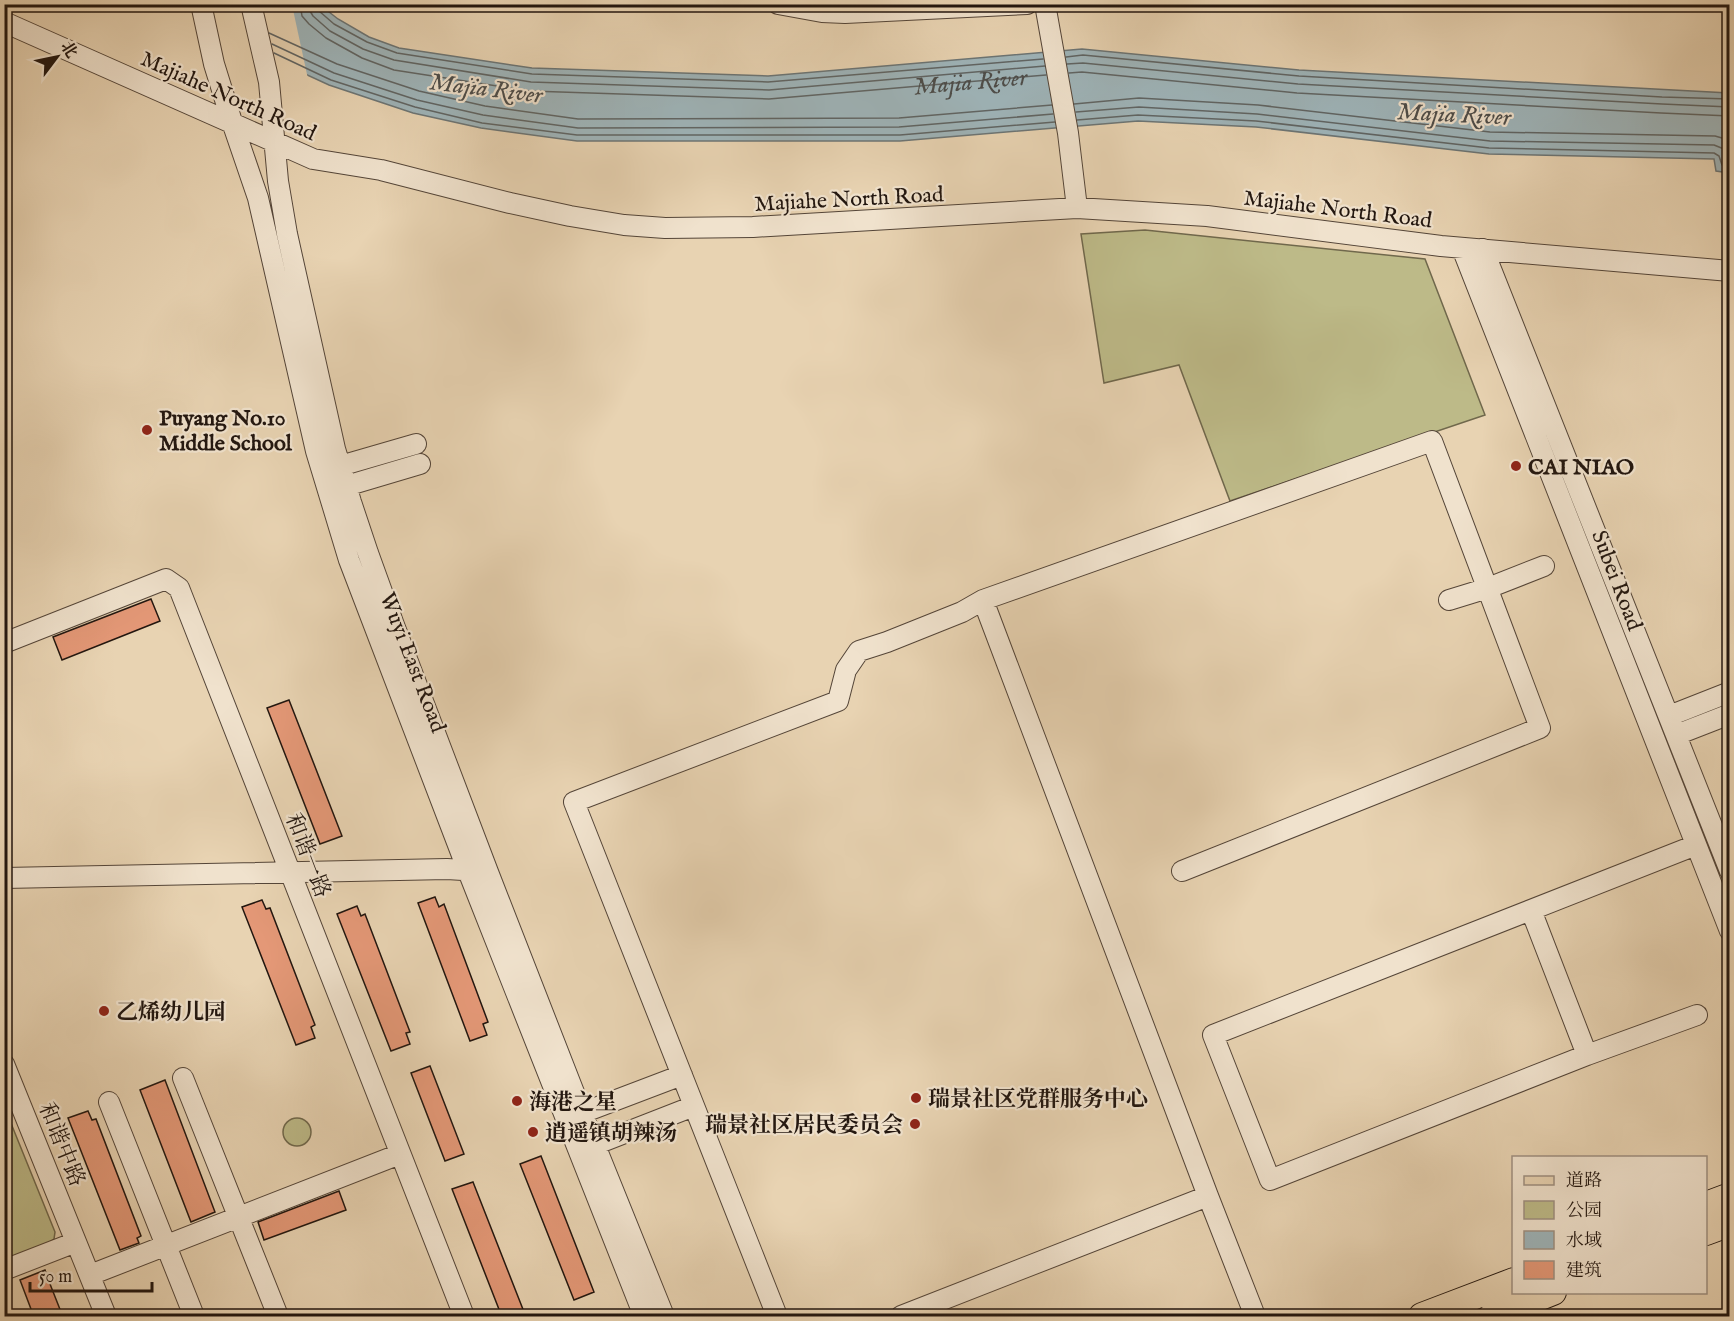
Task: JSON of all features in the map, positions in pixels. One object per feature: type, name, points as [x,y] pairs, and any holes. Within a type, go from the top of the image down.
[{"type":"main road","points":[[1707,1205],[1730,1196]]},
{"type":"main road","points":[[1707,1232],[1730,1223]]},
{"type":"main road","points":[[1422,1317],[1512,1282]]},
{"type":"main road","points":[[1492,1317],[1550,1294]]},
{"type":"street","name":"Wuyi East Road","points":[[201,4],[214,64],[258,198],[316,451],[349,560],[644,1317]]},
{"type":"street","name":"Wuyi East Road","points":[[251,4],[269,82],[278,181],[287,234],[346,486],[368,553],[488,872],[594,1145],[664,1317]]},
{"type":"street","points":[[778,4],[822,12],[845,13],[1027,4]]},
{"type":"street","points":[[1045,4],[1068,133],[1077,208]]},
{"type":"street","name":"Majiahe North Road","points":[[4,22],[313,159],[381,170],[510,203],[624,225],[665,228],[753,227],[1077,208],[1207,216],[1462,248],[1730,271]]},
{"type":"street","name":"Subei Road","points":[[1462,248],[1730,931]]},
{"type":"street","name":"Subei Road","points":[[1483,249],[1730,871]]},
{"type":"street","points":[[777,1317],[574,802],[838,701],[846,670],[860,651],[962,612],[983,600],[1432,441],[1540,728],[1182,871]]},
{"type":"street","points":[[340,466],[416,444]]},
{"type":"street","points":[[346,486],[420,464]]},
{"type":"street","points":[[1449,600],[1488,588],[1544,566]]},
{"type":"street","name":"和谐一路","points":[[4,644],[166,579],[179,588],[464,1317]]},
{"type":"street","points":[[983,600],[1255,1317]]},
{"type":"street","points":[[1669,716],[1730,692]]},
{"type":"street","points":[[1676,735],[1730,714]]},
{"type":"street","points":[[1696,845],[1213,1035],[1270,1180],[1587,1055],[1697,1015]]},
{"type":"street","points":[[4,878],[447,869],[488,872]]},
{"type":"street","points":[[1531,910],[1587,1055]]},
{"type":"street","name":"和谐中路","points":[[4,1064],[106,1317]]},
{"type":"street","points":[[582,1113],[682,1075]]},
{"type":"street","points":[[183,1078],[278,1317]]},
{"type":"street","points":[[109,1102],[194,1317]]},
{"type":"street","points":[[594,1145],[694,1106]]},
{"type":"street","points":[[90,1275],[400,1154]]},
{"type":"street","points":[[901,1317],[1208,1196]]},
{"type":"street","points":[[4,1270],[76,1242]]},
{"type":"green space","points":[[1145,230],[1425,259],[1485,415],[1230,501],[1179,365],[1104,383],[1081,234]]},
{"type":"green space","points":[[4,1106],[55,1232],[54,1239],[48,1243],[4,1261]]},
{"type":"green space","points":[[297,1118],[307,1122],[311,1132],[307,1142],[297,1146],[287,1142],[283,1132],[287,1122]]},
{"type":"water","name":"Majia River","points":[[155,5],[320,5],[338,19],[369,37],[399,48],[532,68],[768,76],[1082,49],[1299,70],[1729,93],[1729,173],[1716,171],[1714,159],[1489,154],[1256,127],[1138,121],[900,141],[577,141],[481,128],[413,113],[329,85]]},
{"type":"pier","points":[[167,5],[292,5],[308,79],[169,14]]},
{"type":"building","points":[[151,599],[160,621],[62,660],[53,637]]},
{"type":"building","points":[[289,700],[342,836],[320,844],[267,708]]},
{"type":"building","points":[[435,897],[439,907],[444,904],[488,1022],[483,1024],[487,1035],[470,1041],[418,903]]},
{"type":"building","points":[[262,900],[266,909],[270,908],[315,1025],[311,1027],[315,1038],[296,1045],[242,907]]},
{"type":"building","points":[[357,906],[361,916],[365,914],[410,1032],[406,1033],[410,1044],[391,1051],[337,914]]},
{"type":"building","points":[[430,1066],[464,1154],[445,1161],[411,1073]]},
{"type":"building","points":[[165,1080],[215,1212],[191,1222],[140,1090]]},
{"type":"building","points":[[88,1111],[92,1120],[96,1119],[141,1236],[137,1238],[139,1243],[120,1250],[68,1118]]},
{"type":"building","points":[[541,1156],[594,1292],[574,1300],[520,1164]]},
{"type":"building","points":[[473,1182],[526,1317],[502,1317],[452,1189]]},
{"type":"building","points":[[339,1191],[346,1210],[264,1240],[258,1222]]},
{"type":"building","points":[[45,1270],[63,1317],[34,1317],[20,1280]]},
{"type":"place","name":"Puyang No.10 Middle School","points":[[147,430]]},
{"type":"place","name":"CAI NIAO","points":[[1516,466]]},
{"type":"place","name":"乙烯幼儿园","points":[[104,1011]]},
{"type":"place","name":"瑞景社区党群服务中心","points":[[916,1098]]},
{"type":"place","name":"海港之星","points":[[517,1101]]},
{"type":"place","name":"瑞景社区居民委员会","points":[[915,1124]]},
{"type":"place","name":"逍遥镇胡辣汤","points":[[533,1132]]}]
